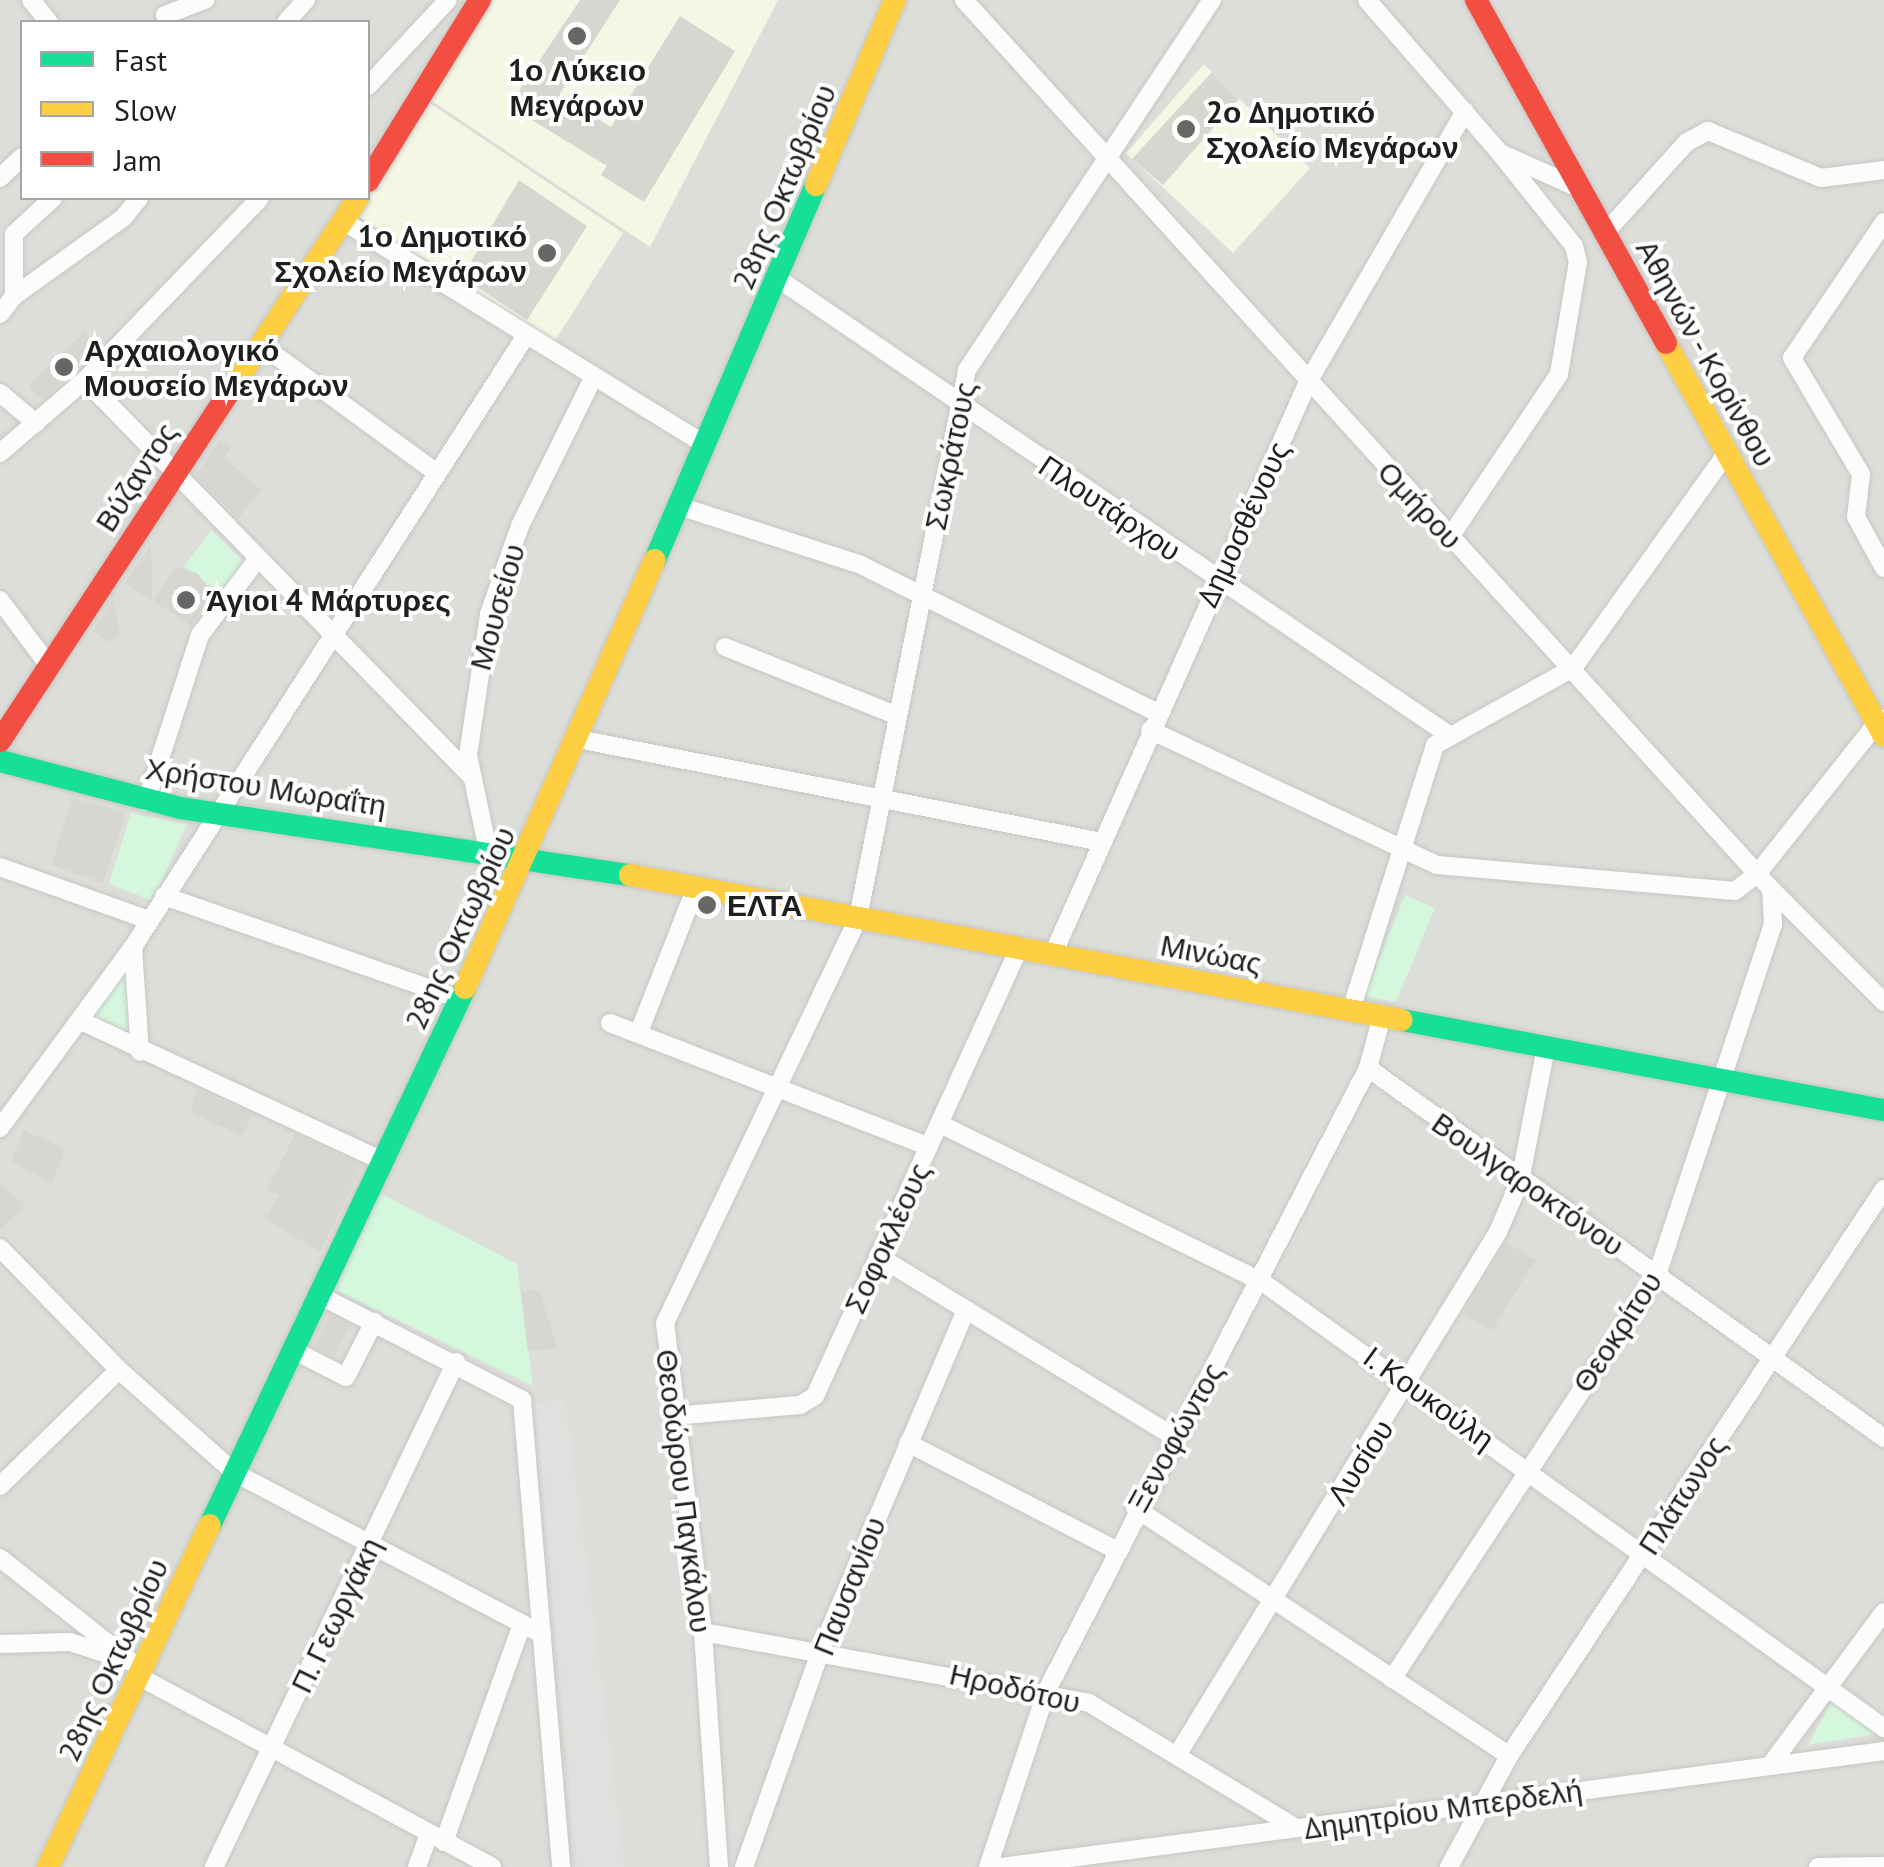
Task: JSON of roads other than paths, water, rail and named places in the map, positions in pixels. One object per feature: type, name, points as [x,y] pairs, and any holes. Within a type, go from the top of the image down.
[{"type":"street","points":[[32,0],[47,20]]},
{"type":"street","points":[[161,19],[180,0]]},
{"type":"street","points":[[161,19],[205,0]]},
{"type":"street","points":[[288,20],[306,0]]},
{"type":"street","points":[[370,84],[448,0]]},
{"type":"street","points":[[370,179],[480,0]]},
{"type":"street","name":"28ης Οκτωβρίου","points":[[48,1867],[136,1668],[235,1473],[528,856],[706,445],[769,278],[895,0]]},
{"type":"street","name":"Ομήρου","points":[[964,0],[1771,889],[1884,1002]]},
{"type":"street","name":"Σωκράτους","points":[[858,918],[958,404],[972,360],[1212,0]]},
{"type":"street","points":[[1367,0],[1466,110],[1574,246],[1578,262],[1559,374],[1450,537]]},
{"type":"street","name":"Αθηνών - Κορίνθου","points":[[1476,0],[1882,725]]},
{"type":"street","name":"Δημοσθένους","points":[[1053,954],[1153,721],[1308,382],[1466,110]]},
{"type":"street","points":[[1606,233],[1687,142],[1708,130],[1821,178],[1884,170]]},
{"type":"street","points":[[1500,153],[1580,188]]},
{"type":"street","points":[[0,178],[20,159]]},
{"type":"street","points":[[14,296],[14,234],[51,200]]},
{"type":"street","points":[[0,314],[14,296],[123,218],[137,200]]},
{"type":"street","points":[[0,453],[86,380],[258,200]]},
{"type":"street","name":"Βύζαντος","points":[[0,741],[357,200]]},
{"type":"street","points":[[343,221],[706,445]]},
{"type":"street","points":[[1884,222],[1792,358],[1860,474],[1856,516],[1884,568]]},
{"type":"street","name":"Πλουτάρχου","points":[[769,278],[1446,734]]},
{"type":"street","points":[[0,1128],[133,947],[215,812],[526,336]]},
{"type":"street","points":[[260,344],[438,474]]},
{"type":"street","points":[[0,373],[4,394],[36,423]]},
{"type":"street","name":"Μουσείου","points":[[488,850],[469,742],[488,614],[520,526],[593,378]]},
{"type":"street","points":[[86,380],[331,639],[473,778]]},
{"type":"street","points":[[1351,1010],[1405,855],[1430,754],[1446,734],[1574,668],[1727,453]]},
{"type":"street","points":[[679,506],[850,560],[922,593],[1405,855],[1437,865],[1735,891],[1758,874],[1882,725]]},
{"type":"street","points":[[146,802],[200,635],[256,561]]},
{"type":"street","points":[[0,600],[50,667]]},
{"type":"street","points":[[725,648],[898,716]]},
{"type":"street","points":[[578,739],[1102,842]]},
{"type":"street","name":"Χρήστου Μωραΐτη","points":[[0,761],[146,802],[528,856]]},
{"type":"street","name":"Μινώας","points":[[528,856],[1884,1110]]},
{"type":"street","points":[[0,867],[149,920]]},
{"type":"street","points":[[639,1032],[696,888]]},
{"type":"street","name":"Θεοκρίτου","points":[[1392,1679],[1658,1275],[1773,924],[1771,889]]},
{"type":"street","points":[[164,896],[460,999]]},
{"type":"street","name":"Θεοδώρου Παγκάλου","points":[[719,1867],[703,1632],[672,1416],[665,1323],[858,918]]},
{"type":"street","points":[[133,947],[140,1052]]},
{"type":"street","name":"Σοφοκλέους","points":[[672,1416],[808,1402],[1019,948]]},
{"type":"street","name":"Ξενοφώντος","points":[[988,1867],[1047,1690],[1135,1508],[1261,1281],[1368,1068],[1382,1016]]},
{"type":"street","points":[[81,1021],[140,1052],[383,1161]]},
{"type":"street","points":[[610,1022],[779,1085],[929,1147]]},
{"type":"street","name":"Λυσίου","points":[[1179,1752],[1411,1384],[1520,1180],[1546,1047]]},
{"type":"street","name":"Βουλγαροκτόνου","points":[[1368,1068],[1884,1438]]},
{"type":"street","name":"Ι. Κουκούλη","points":[[940,1124],[1261,1281],[1832,1685],[1884,1728]]},
{"type":"street","name":"Πλάτωνος","points":[[1448,1867],[1510,1756],[1883,1192]]},
{"type":"street","points":[[0,1248],[119,1370],[235,1473],[542,1634]]},
{"type":"street","points":[[878,1256],[1175,1437]]},
{"type":"street","points":[[320,1295],[456,1362],[522,1400],[561,1867]]},
{"type":"street","name":"Παυσανίου","points":[[744,1867],[821,1650],[966,1310]]},
{"type":"street","points":[[293,1350],[346,1378],[374,1322]]},
{"type":"street","name":"Π. Γεωργάκη","points":[[214,1867],[456,1362]]},
{"type":"street","points":[[0,1486],[119,1370]]},
{"type":"street","points":[[908,1443],[1114,1549]]},
{"type":"street","points":[[1135,1508],[1510,1756]]},
{"type":"street","points":[[0,1558],[78,1621],[114,1641],[136,1668]]},
{"type":"street","points":[[1766,1766],[1781,1758],[1884,1612]]},
{"type":"street","points":[[70,1642],[78,1621]]},
{"type":"street","points":[[417,1867],[437,1838],[522,1624]]},
{"type":"street","name":"Ηροδότου","points":[[703,1632],[1047,1690],[1179,1752],[1296,1828]]},
{"type":"street","points":[[0,1644],[70,1642],[136,1668],[271,1749],[492,1867]]},
{"type":"street","name":"Δημητρίου Μπερδελή","points":[[1001,1867],[1105,1860],[1296,1828],[1884,1751]]},
{"type":"street","points":[[1818,1867],[1884,1866]]},
{"type":"place","name":"1ο Λύκειο Μεγάρων","points":[[577,36]]},
{"type":"place","name":"2ο Δημοτικό Σχολείο Μεγάρων","points":[[1186,129]]},
{"type":"place","name":"1ο Δημοτικό Σχολείο Μεγάρων","points":[[547,253]]},
{"type":"place","name":"Αρχαιολογικό Μουσείο Μεγάρων","points":[[64,367]]},
{"type":"place","name":"Άγιοι 4 Μάρτυρες","points":[[186,600]]},
{"type":"place","name":"ΕΛΤΑ","points":[[707,905]]}]
